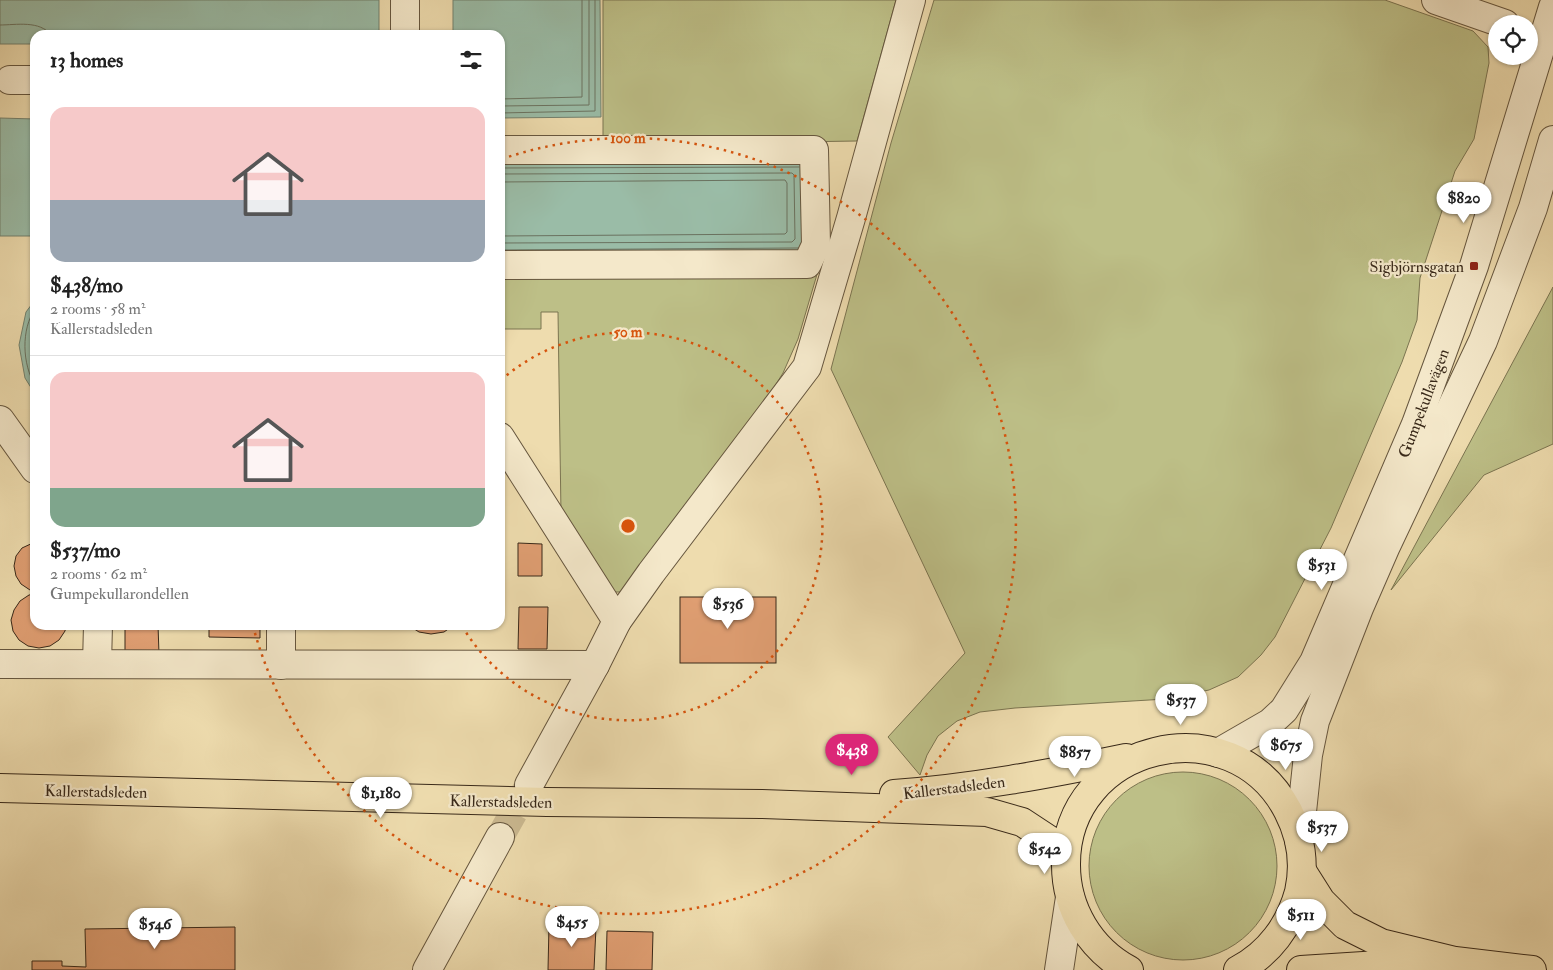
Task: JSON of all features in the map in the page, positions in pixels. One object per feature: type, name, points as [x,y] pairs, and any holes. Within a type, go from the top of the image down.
[{"type":"main road","points":[[1129,970],[1114,961],[1091,939],[1082,926],[1070,896],[1066,874],[1066,851],[1071,829],[1080,809],[1092,791],[1107,776],[1125,763],[1144,754],[1163,749],[1200,748],[1238,760],[1270,785],[1283,802],[1293,820],[1299,840],[1302,871],[1296,904],[1281,933],[1258,957],[1238,970]]},
{"type":"main road","name":"Kallerstadsleden","points":[[762,804],[944,790],[1046,774],[1144,754]]},
{"type":"main road","name":"Kallerstadsleden","points":[[0,788],[547,802],[762,804],[987,812],[1022,822],[1066,851]]},
{"type":"main road","points":[[1302,871],[1321,901],[1346,925],[1380,943],[1455,961],[1532,970]]},
{"type":"main road","points":[[1301,970],[1455,961]]},
{"type":"street","points":[[405,0],[405,30]]},
{"type":"street","points":[[529,785],[617,621],[651,573],[807,367],[852,218],[911,0]]},
{"type":"street","points":[[1436,0],[1488,18]]},
{"type":"street","name":"Gumpekullavägen","points":[[1218,753],[1270,723],[1284,710],[1314,662],[1416,424],[1474,266],[1542,35],[1553,7]]},
{"type":"street","name":"Gumpekullavägen","points":[[1299,840],[1308,754],[1315,721],[1386,546],[1483,341],[1533,208],[1553,140]]},
{"type":"street","points":[[505,150],[814,150],[816,245],[807,264],[505,265]]},
{"type":"street","points":[[16,432],[30,459]]},
{"type":"street","points":[[505,445],[617,621]]},
{"type":"street","points":[[97,664],[98,630]]},
{"type":"street","points":[[281,630],[281,665]]},
{"type":"street","points":[[0,664],[595,665]]},
{"type":"street","points":[[427,970],[500,837]]},
{"type":"street","points":[[1059,970],[1070,896]]},
{"type":"green space","points":[[603,0],[896,0],[857,141],[603,145]]},
{"type":"green space","points":[[934,0],[1385,0],[1473,31],[1488,47],[1489,65],[1474,139],[1455,171],[1420,278],[1417,320],[1402,362],[1331,528],[1275,637],[1261,655],[1238,677],[1209,690],[1166,699],[1015,708],[980,712],[957,721],[938,736],[927,755],[920,775],[888,737],[965,653],[831,369],[891,143]]},
{"type":"green space","points":[[818,271],[798,339],[783,373],[764,403],[622,592],[615,592],[610,589],[561,514],[558,312],[541,312],[541,329],[505,329],[505,273]]},
{"type":"green space","points":[[1553,287],[1553,444],[1484,475],[1391,590]]},
{"type":"green space","points":[[1192,772],[1201,773],[1228,783],[1250,799],[1262,814],[1270,830],[1276,848],[1276,884],[1270,902],[1262,918],[1250,933],[1235,945],[1219,953],[1201,959],[1174,960],[1165,959],[1138,949],[1123,939],[1110,926],[1100,911],[1090,884],[1089,857],[1090,848],[1100,821],[1110,806],[1123,793],[1138,783],[1165,773]]},
{"type":"water","points":[[0,0],[379,0],[379,30],[30,30],[30,44],[0,44]]},
{"type":"water","points":[[453,0],[600,0],[601,117],[505,118],[505,30],[453,30]]},
{"type":"water","points":[[0,118],[30,119],[30,236],[0,236]]},
{"type":"water","points":[[806,161],[806,253],[505,254],[505,163]]},
{"type":"water","points":[[30,307],[30,386],[25,378],[19,345],[26,312]]},
{"type":"building","points":[[518,543],[542,544],[542,576],[518,576]]},
{"type":"building","points":[[30,544],[30,590],[21,584],[16,576],[14,566],[16,556],[22,548]]},
{"type":"building","points":[[29,595],[30,630],[65,630],[59,640],[50,646],[39,648],[28,646],[19,640],[13,631],[11,620],[14,610],[20,601]]},
{"type":"building","points":[[680,597],[776,597],[776,663],[680,663]]},
{"type":"building","points":[[519,607],[548,607],[547,649],[518,649]]},
{"type":"building","points":[[125,630],[158,630],[159,654],[125,654]]},
{"type":"building","points":[[209,630],[260,630],[260,638],[209,637]]},
{"type":"building","points":[[416,630],[447,630],[431,634]]},
{"type":"building","points":[[549,925],[596,927],[594,970],[548,970]]},
{"type":"building","points":[[235,927],[235,970],[32,970],[32,961],[62,961],[62,966],[86,967],[85,929]]},
{"type":"building","points":[[607,931],[653,932],[652,970],[606,970]]},
{"type":"tunnel","points":[[500,837],[529,785]]},
{"type":"place","name":"Sigbjörnsgatan","points":[[1474,266]]}]
